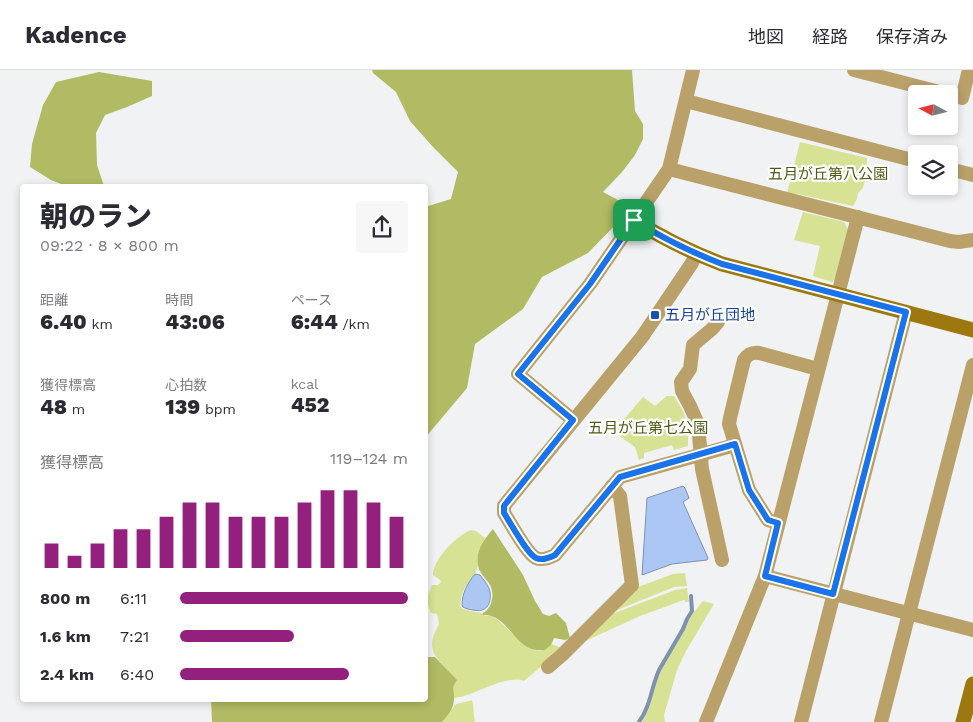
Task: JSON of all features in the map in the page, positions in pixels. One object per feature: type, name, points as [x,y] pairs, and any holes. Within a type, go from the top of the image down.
[{"type":"street","points":[[573,420],[518,374],[590,284],[669,169],[693,70]]},
{"type":"street","points":[[854,70],[895,75],[925,85]]},
{"type":"street","points":[[958,96],[970,70]]},
{"type":"street","points":[[686,101],[908,159]]},
{"type":"street","points":[[669,169],[950,241],[973,240]]},
{"type":"street","points":[[958,171],[973,175]]},
{"type":"street","points":[[706,722],[765,576],[858,218]]},
{"type":"street","points":[[634,220],[668,241],[696,254],[735,268],[973,330]]},
{"type":"street","points":[[696,254],[692,263],[642,337],[507,502],[504,506],[504,513],[531,554],[538,559],[547,559],[555,555],[620,477],[735,444]]},
{"type":"street","points":[[801,722],[906,312]]},
{"type":"street","points":[[718,322],[694,345],[690,369],[681,382],[682,392],[698,424],[702,469],[722,560]]},
{"type":"street","points":[[778,523],[768,520],[750,493],[729,421],[744,360],[755,352],[818,369]]},
{"type":"street","points":[[881,722],[973,365]]},
{"type":"street","points":[[548,667],[632,586],[620,496],[612,486]]},
{"type":"street","points":[[765,576],[973,630]]},
{"type":"street","points":[[963,722],[973,684]]},
{"type":"green space","points":[[372,70],[632,70],[635,111],[643,124],[643,139],[635,155],[603,192],[629,206],[624,216],[588,253],[542,277],[523,309],[475,344],[467,388],[428,434],[428,206],[451,199],[458,172],[410,121],[396,92],[373,73]]},
{"type":"green space","points":[[99,72],[152,81],[152,96],[105,115],[96,133],[97,165],[103,184],[61,184],[30,167],[32,144],[43,105],[56,82]]},
{"type":"green space","name":"五月が丘第八公園","points":[[800,142],[867,158],[863,188],[858,193],[853,206],[787,193]]},
{"type":"green space","points":[[803,212],[844,222],[848,229],[837,278],[832,282],[813,276],[820,246],[794,240]]},
{"type":"green space","name":"五月が丘第七公園","points":[[667,396],[674,396],[683,411],[688,427],[688,446],[674,450],[672,445],[644,453],[644,458],[639,460],[635,447],[611,430],[626,417],[643,397],[655,406]]},
{"type":"green space","points":[[493,529],[523,575],[543,614],[549,616],[556,613],[566,623],[570,638],[565,640],[554,638],[551,645],[545,650],[536,650],[521,643],[498,619],[483,615],[492,601],[492,589],[481,573],[477,560],[484,541]]},
{"type":"green space","points":[[471,530],[476,531],[485,538],[479,551],[478,566],[475,574],[462,594],[460,605],[462,609],[483,613],[485,616],[492,616],[521,642],[536,651],[544,650],[551,644],[563,648],[524,681],[505,681],[468,695],[454,698],[450,674],[434,654],[433,637],[439,624],[437,614],[431,613],[428,605],[428,595],[432,585],[438,585],[441,582],[433,575],[441,555],[465,533]]},
{"type":"green space","points":[[685,573],[687,586],[674,587],[610,613],[638,587],[673,574]]},
{"type":"green space","points":[[687,588],[689,602],[681,601],[640,616],[581,643],[607,616],[675,590]]},
{"type":"green space","points":[[703,601],[714,604],[677,670],[664,715],[665,722],[643,722],[660,671],[693,613]]},
{"type":"green space","points":[[428,657],[435,657],[457,680],[453,688],[453,707],[442,722],[212,722],[211,702],[428,702]]},
{"type":"green space","points":[[472,700],[475,722],[442,722],[455,705]]},
{"type":"water","points":[[683,486],[689,498],[683,502],[708,558],[707,560],[672,564],[642,575],[647,498]]},
{"type":"water","points":[[475,574],[480,575],[490,592],[490,601],[487,607],[477,611],[462,606],[466,589]]},
{"type":"waterway","points":[[639,722],[646,709],[659,670],[692,611],[691,596]]},
{"type":"place","name":"五月が丘団地","points":[[655,315]]},
{"type":"route","points":[[634,220],[668,241],[722,264],[906,312],[833,594],[765,576],[778,523],[768,520],[750,493],[735,444],[620,477],[555,555],[547,559],[538,559],[531,554],[504,513],[504,506],[573,420],[518,374],[590,284],[634,220]]}]
